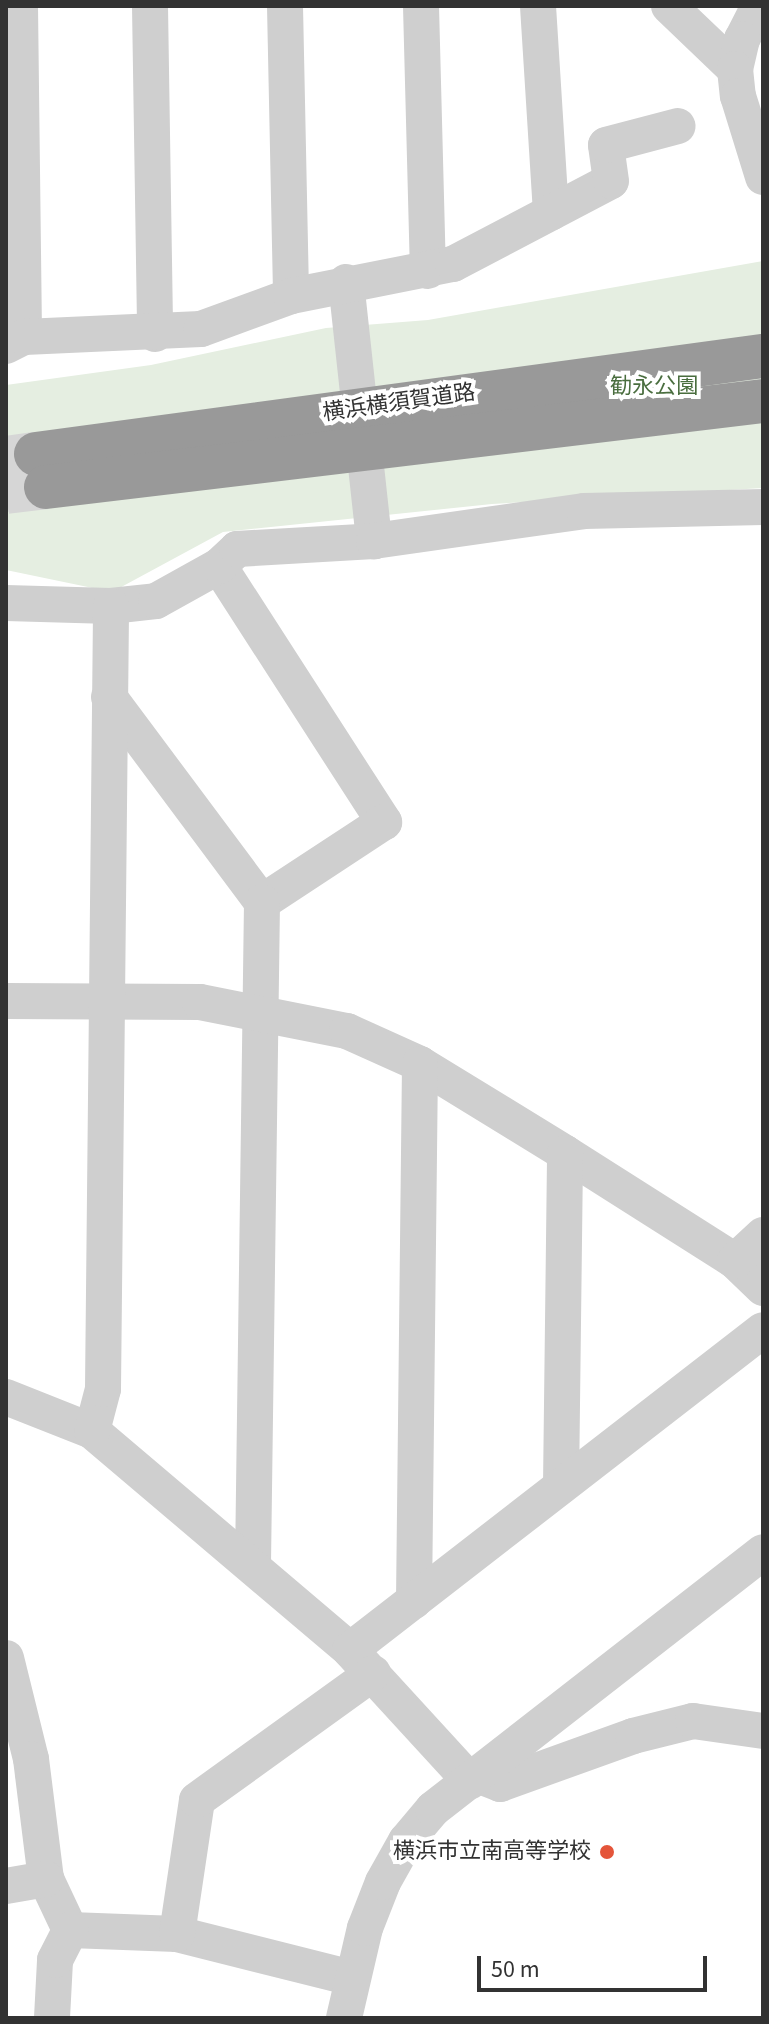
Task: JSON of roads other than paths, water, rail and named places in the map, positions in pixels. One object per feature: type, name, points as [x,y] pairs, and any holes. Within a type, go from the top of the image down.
[{"type":"highway","name":"横浜横須賀道路","points":[[763,356],[41,470],[763,401]]},
{"type":"street","points":[[20,6],[15,341],[201,329],[291,296],[346,282],[428,271],[453,264],[611,181],[606,145],[678,126]]},
{"type":"street","points":[[150,6],[155,334]]},
{"type":"street","points":[[285,6],[291,296]]},
{"type":"street","points":[[421,6],[428,271]]},
{"type":"street","points":[[538,6],[551,213]]},
{"type":"street","points":[[669,6],[735,69],[757,139],[763,177]]},
{"type":"street","points":[[735,69],[742,39],[759,6]]},
{"type":"street","points":[[346,282],[370,480],[374,541]]},
{"type":"street","points":[[6,603],[111,606],[156,601],[219,566],[237,549],[374,541],[584,511],[763,507]]},
{"type":"street","points":[[219,566],[384,822],[262,902]]},
{"type":"street","points":[[92,1431],[103,1389],[111,606]]},
{"type":"street","points":[[109,697],[262,902],[253,1564]]},
{"type":"street","points":[[6,1001],[200,1002],[260,1011],[347,1031],[420,1064],[565,1153],[735,1261],[763,1288]]},
{"type":"street","points":[[414,1601],[420,1064]]},
{"type":"street","points":[[561,1486],[565,1153]]},
{"type":"street","points":[[735,1261],[763,1235]]},
{"type":"street","points":[[177,1934],[197,1800],[362,1662],[414,1601],[763,1330]]},
{"type":"street","points":[[6,1397],[92,1431],[253,1564],[362,1662],[473,1778],[500,1784],[633,1736],[693,1721],[763,1731]]},
{"type":"street","points":[[344,2018],[365,1928],[406,1841],[433,1809],[763,1552]]},
{"type":"street","points":[[6,1658],[19,1760],[46,1879],[70,1930]]},
{"type":"street","points":[[6,1886],[46,1879]]},
{"type":"street","points":[[70,1930],[177,1934],[352,1978]]},
{"type":"street","points":[[52,2018],[55,1960],[70,1930]]},
{"type":"tunnel","points":[[6,458],[36,454]]},
{"type":"tunnel","points":[[6,492],[46,487]]},
{"type":"place","name":"横浜市立南高等学校","points":[[607,1852]]},
{"type":"park label","name":"勧永公園","points":[[654,387]]}]
